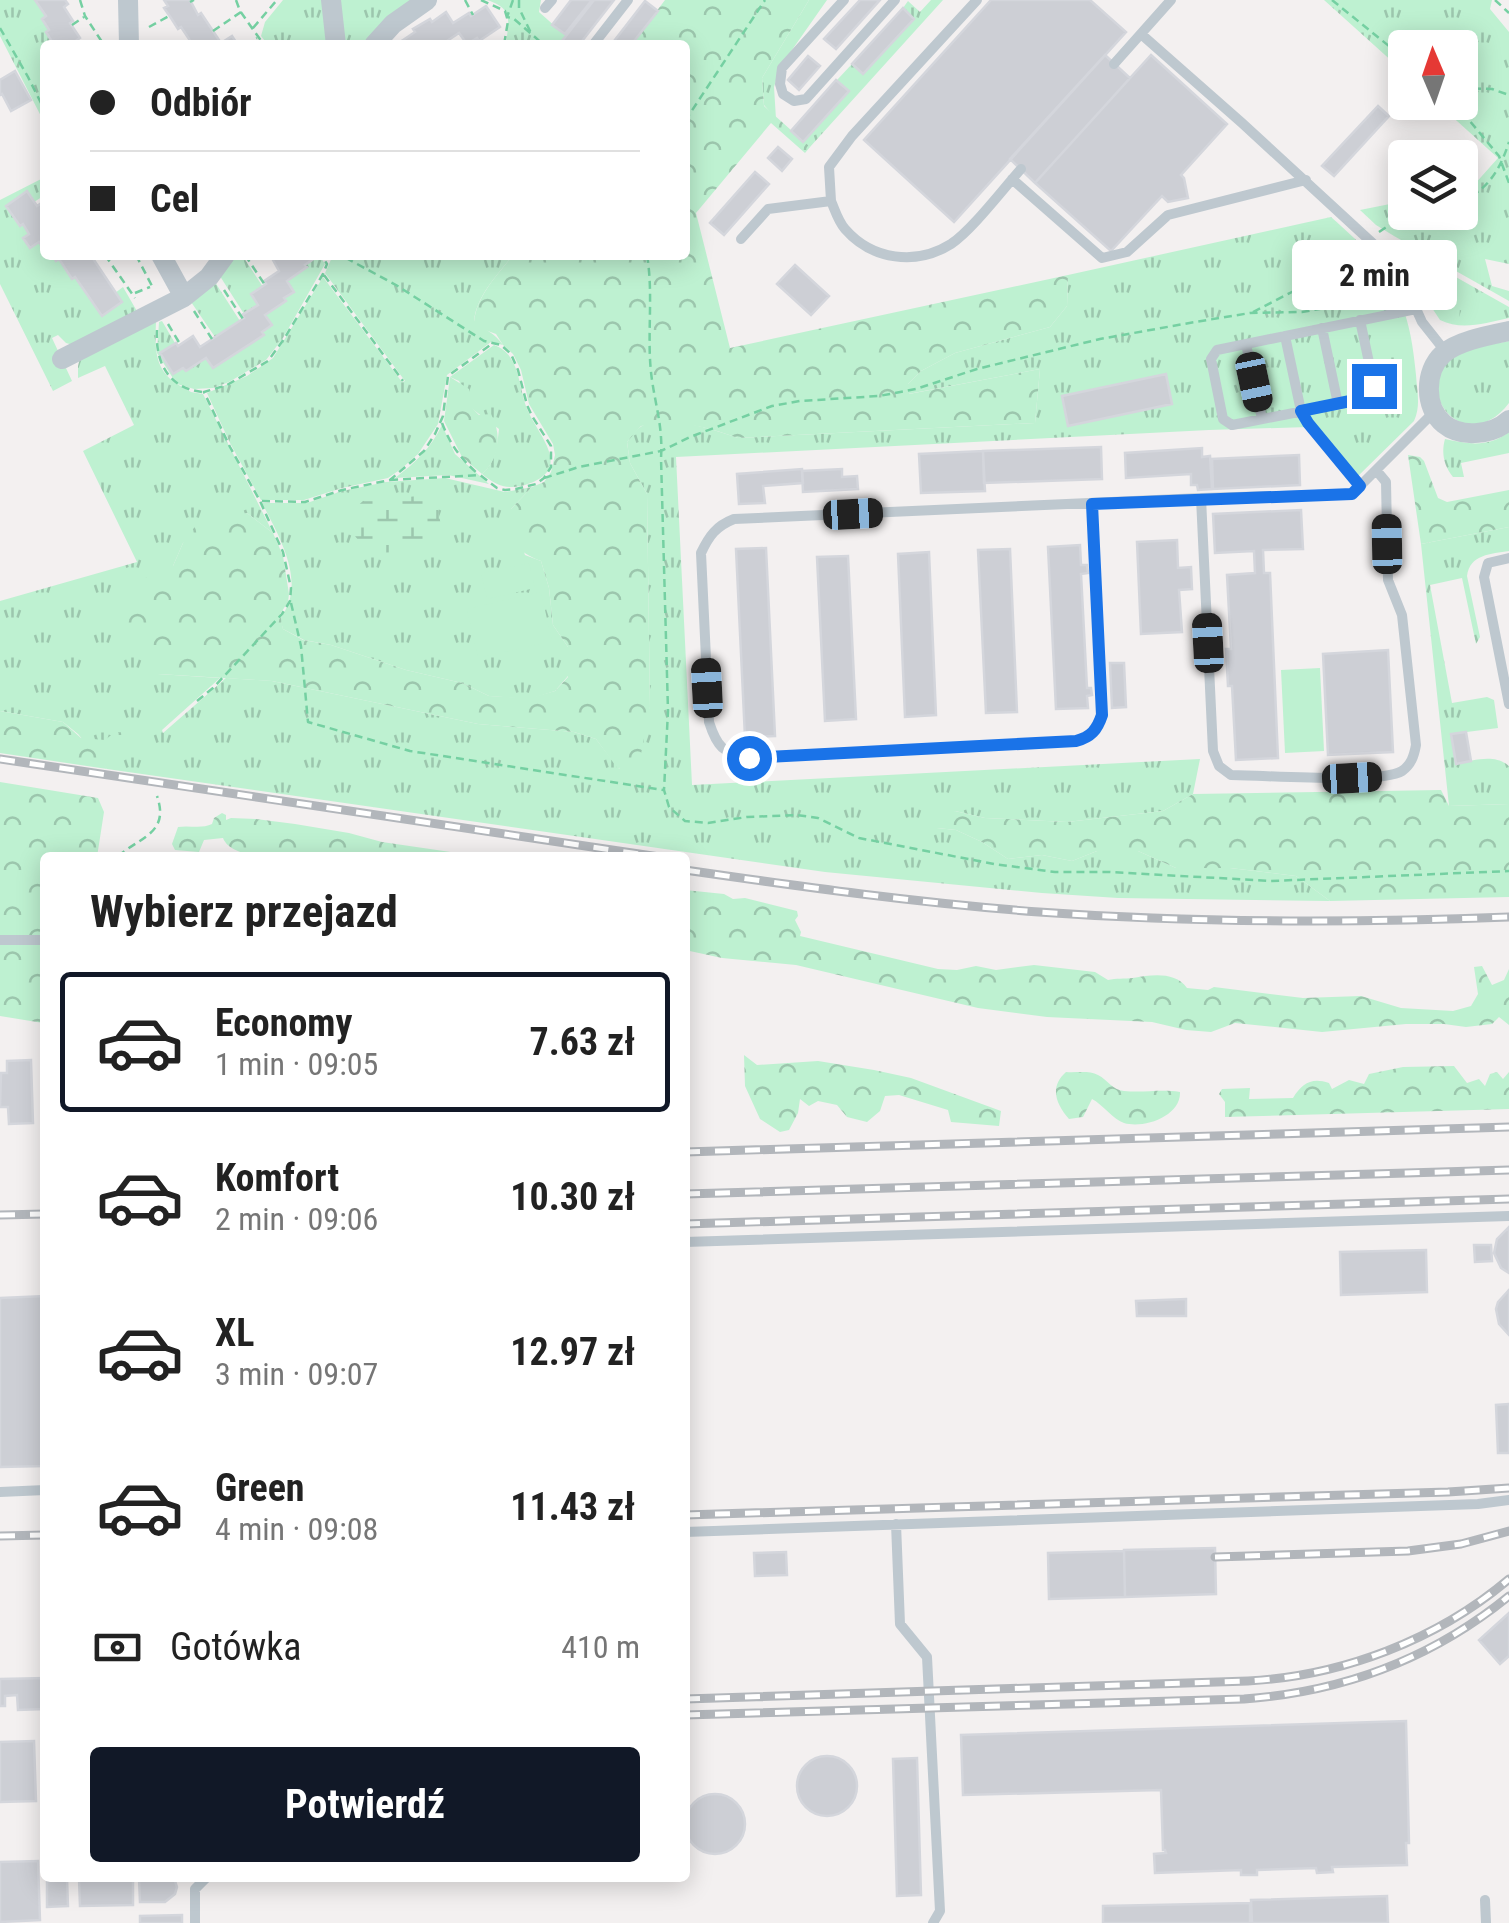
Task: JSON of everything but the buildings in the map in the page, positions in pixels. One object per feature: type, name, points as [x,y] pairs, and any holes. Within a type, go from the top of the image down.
[{"type":"street","points":[[128,0],[136,38]]},
{"type":"street","points":[[332,0],[336,40]]},
{"type":"street","points":[[379,40],[393,24],[427,0]]},
{"type":"street","points":[[164,260],[184,297]]},
{"type":"street","points":[[62,359],[184,297],[219,264]]},
{"type":"street","points":[[1509,331],[1445,351],[1429,378],[1434,412],[1445,426],[1474,433],[1491,431],[1509,420]]},
{"type":"lane","points":[[597,40],[628,0]]},
{"type":"lane","points":[[844,0],[782,68],[783,94],[794,101],[806,99],[895,0]]},
{"type":"lane","points":[[977,0],[852,136],[829,167],[831,201],[842,226],[864,247],[890,257],[927,256],[954,242],[1021,169]]},
{"type":"lane","points":[[1114,64],[1171,0]]},
{"type":"lane","points":[[1141,34],[1380,250],[1409,293],[1422,322],[1445,351]]},
{"type":"lane","points":[[1012,179],[1102,258],[1127,252],[1168,215],[1306,180]]},
{"type":"lane","points":[[741,239],[768,208],[831,201]]},
{"type":"lane","points":[[1360,320],[1374,386],[1365,398],[1232,425],[1224,419],[1211,359],[1218,350],[1360,320],[1416,309]]},
{"type":"lane","points":[[1322,328],[1338,404]]},
{"type":"lane","points":[[1285,336],[1301,411],[1360,486]]},
{"type":"lane","points":[[1246,344],[1262,419]]},
{"type":"lane","points":[[1092,504],[1102,715],[1098,728],[1086,738],[749,758],[728,754],[714,740],[708,722],[701,553],[708,537],[720,525],[734,519],[1201,498],[1352,494],[1434,412]]},
{"type":"lane","points":[[1201,498],[1213,751],[1219,766],[1230,774],[1352,778],[1395,775],[1408,766],[1416,745],[1402,615],[1388,580],[1386,482],[1376,470]]},
{"type":"lane","points":[[1509,558],[1488,563],[1484,577],[1509,704]]},
{"type":"lane","points":[[0,940],[40,940]]},
{"type":"lane","points":[[690,1242],[1509,1216]]},
{"type":"lane","points":[[0,1492],[40,1490]]},
{"type":"lane","points":[[690,1532],[1509,1500]]},
{"type":"lane","points":[[896,1524],[900,1624],[927,1657],[940,1912],[934,1923]]},
{"type":"lane","points":[[195,1923],[195,1889],[202,1882]]},
{"type":"lane","points":[[1485,1900],[1486,1923]]},
{"type":"path","points":[[80,0],[101,40]]},
{"type":"path","points":[[236,0],[260,40]]},
{"type":"path","points":[[252,30],[277,0]]},
{"type":"path","points":[[464,0],[473,15]]},
{"type":"path","points":[[481,0],[505,12],[504,40]]},
{"type":"path","points":[[506,17],[516,0]]},
{"type":"path","points":[[516,0],[532,34]]},
{"type":"path","points":[[690,113],[765,0]]},
{"type":"path","points":[[1332,0],[1388,45]]},
{"type":"path","points":[[1496,0],[1509,13]]},
{"type":"path","points":[[213,31],[241,12]]},
{"type":"path","points":[[72,25],[86,16]]},
{"type":"path","points":[[136,38],[169,16]]},
{"type":"path","points":[[506,17],[513,18],[539,40]]},
{"type":"path","points":[[0,28],[40,101]]},
{"type":"path","points":[[253,40],[258,37]]},
{"type":"path","points":[[1478,89],[1509,95]]},
{"type":"path","points":[[1470,120],[1499,156],[1509,183]]},
{"type":"path","points":[[1478,190],[1502,166],[1509,142]]},
{"type":"path","points":[[1250,314],[1321,277],[1388,226]]},
{"type":"path","points":[[109,260],[133,294],[154,314],[162,316],[180,344]]},
{"type":"path","points":[[248,260],[264,285]]},
{"type":"path","points":[[325,260],[328,264]]},
{"type":"path","points":[[154,314],[156,353],[178,384],[204,392],[227,385],[268,361],[330,260]]},
{"type":"path","points":[[350,260],[511,354],[526,405],[551,446],[550,467],[544,478]]},
{"type":"path","points":[[648,260],[652,380],[660,412],[662,451],[668,711],[664,790],[669,807],[685,822],[797,815],[818,818],[858,838],[1055,872],[1271,882],[1509,871]]},
{"type":"path","points":[[219,264],[243,320]]},
{"type":"path","points":[[323,274],[403,380]]},
{"type":"path","points":[[133,294],[152,286]]},
{"type":"path","points":[[441,422],[461,458],[504,490],[536,484],[579,467],[662,451],[772,406],[879,396],[1100,340],[1250,314],[1302,312],[1409,293]]},
{"type":"path","points":[[184,297],[212,339]]},
{"type":"path","points":[[390,480],[424,450],[441,422],[448,376],[494,342]]},
{"type":"path","points":[[204,392],[260,501],[286,562],[290,601],[302,646],[308,722],[410,751],[664,790]]},
{"type":"path","points":[[260,501],[305,502],[390,480],[480,475]]},
{"type":"path","points":[[197,701],[290,601]]},
{"type":"path","points":[[125,852],[144,840],[160,822],[157,796]]},
{"type":"green space","points":[[0,0],[35,0],[46,16],[46,32],[51,40],[40,40],[40,114],[0,36]]},
{"type":"green space","points":[[283,0],[326,0],[330,40],[264,40],[261,36],[265,22]]},
{"type":"green space","points":[[335,0],[412,0],[372,40],[340,40]]},
{"type":"green space","points":[[487,0],[541,0],[539,12],[566,36],[563,40],[506,40],[508,17]]},
{"type":"green space","points":[[665,0],[809,0],[762,78],[764,106],[810,147],[805,153],[771,123],[696,213],[730,348],[1068,275],[1067,306],[1050,327],[955,353],[921,371],[908,384],[909,394],[1040,369],[1035,423],[738,438],[690,425],[641,426],[627,442],[630,463],[647,494],[650,707],[641,754],[618,769],[596,739],[574,732],[478,724],[272,681],[158,674],[125,640],[122,601],[157,567],[173,566],[199,521],[247,513],[273,533],[283,556],[289,594],[280,614],[283,629],[303,640],[462,683],[489,696],[530,698],[555,691],[568,677],[568,647],[553,625],[541,561],[518,547],[511,528],[511,509],[551,472],[553,444],[529,404],[513,354],[496,334],[474,322],[483,294],[509,260],[690,260],[690,40],[635,40]]},
{"type":"green space","points":[[809,0],[827,0],[780,67],[774,87],[776,119],[764,105],[762,78]]},
{"type":"green space","points":[[931,0],[943,0],[810,147],[803,142],[848,92],[837,80],[852,64],[864,73],[914,19],[903,8],[908,1],[920,12]]},
{"type":"green space","points":[[1324,0],[1492,0],[1490,9],[1509,32],[1509,264],[1485,259],[1492,286],[1509,291],[1509,301],[1394,236],[1360,210],[1388,204],[1388,230],[1478,230],[1478,180],[1498,158],[1456,120],[1478,120],[1478,30],[1388,30],[1388,58]]},
{"type":"green space","points":[[40,180],[40,198],[34,202],[26,192],[6,206],[29,234],[24,238],[30,247],[39,242],[40,260],[60,260],[102,316],[122,303],[115,293],[123,287],[138,313],[73,345],[58,335],[52,338],[72,381],[53,391],[0,284],[0,200]]},
{"type":"green space","points":[[1331,217],[1382,269],[1402,304],[1413,348],[1418,393],[1414,421],[1353,481],[1308,427],[676,457],[692,785],[1200,759],[1193,794],[1163,811],[1067,822],[985,818],[955,811],[937,828],[956,830],[1008,859],[1042,855],[1072,861],[1097,851],[1138,851],[1176,868],[1230,868],[1296,876],[1330,901],[1118,898],[825,872],[107,769],[63,722],[0,711],[0,601],[137,562],[83,451],[134,425],[105,366],[78,378],[78,366],[80,358],[156,322],[157,357],[163,371],[176,383],[157,353],[159,322],[175,343],[160,353],[173,374],[206,358],[213,368],[264,335],[262,332],[272,325],[265,315],[285,302],[287,281],[312,260],[322,260],[325,264],[266,360],[213,388],[194,389],[177,384],[203,394],[273,533],[247,513],[183,543],[173,566],[158,674],[220,678],[163,733],[226,678],[272,681],[478,724],[574,732],[596,739],[619,769],[650,707],[647,494],[630,463],[627,442],[639,428],[655,422],[679,422],[738,438],[1035,423],[1040,369],[908,394],[908,384],[921,371],[955,353],[1050,327],[1067,306],[1068,275]]},
{"type":"green space","points":[[1392,241],[1509,307],[1509,318],[1465,326],[1440,320],[1390,245]]},
{"type":"green space","points":[[227,260],[245,260],[263,287],[251,294],[258,305],[244,314],[218,273]]},
{"type":"green space","points":[[331,260],[509,260],[483,294],[474,321],[503,345],[491,342],[447,375],[438,424],[418,454],[388,478],[304,500],[261,500],[207,393],[247,376],[273,358],[323,277],[405,381],[325,273]]},
{"type":"green space","points":[[1424,274],[1455,286],[1460,299],[1459,319],[1452,324],[1427,295],[1420,282]]},
{"type":"green space","points":[[213,279],[240,321],[215,337],[189,299]]},
{"type":"green space","points":[[1509,341],[1509,403],[1493,419],[1476,424],[1461,422],[1449,414],[1437,388],[1440,373],[1450,360],[1470,349]]},
{"type":"green space","points":[[494,345],[514,364],[528,411],[549,452],[548,471],[525,485],[502,486],[482,474],[493,459],[499,429],[471,408],[459,381],[450,377]]},
{"type":"green space","points":[[450,377],[469,389],[472,408],[479,415],[491,414],[495,422],[496,453],[482,474],[462,457],[444,421]]},
{"type":"green space","points":[[442,425],[455,454],[489,484],[448,475],[395,478],[422,454]]},
{"type":"green space","points":[[1509,432],[1509,453],[1461,463],[1464,477],[1453,477],[1444,459],[1445,439],[1485,443]]},
{"type":"green space","points":[[1408,455],[1424,461],[1438,498],[1447,502],[1509,490],[1509,527],[1421,544]]},
{"type":"green space","points":[[445,478],[505,492],[532,487],[511,509],[525,555],[541,561],[553,625],[568,647],[568,676],[555,691],[530,699],[489,696],[462,683],[304,640],[283,629],[280,618],[288,605],[291,576],[283,545],[262,503],[307,503],[386,482]]},
{"type":"green space","points":[[436,497],[442,532],[438,538],[405,550],[383,552],[363,545],[355,536],[353,510],[363,501]]},
{"type":"green space","points":[[1509,527],[1509,551],[1482,556],[1472,563],[1467,576],[1480,637],[1476,644],[1462,578],[1430,585],[1452,703],[1487,697],[1494,700],[1498,728],[1451,734],[1456,763],[1490,759],[1509,766],[1509,804],[1449,806],[1421,544]]},
{"type":"green space","points":[[529,563],[535,588],[487,599],[481,573]]},
{"type":"green space","points":[[541,592],[552,641],[478,658],[467,609]]},
{"type":"green space","points":[[1320,668],[1324,751],[1285,753],[1281,670]]},
{"type":"green space","points":[[0,711],[63,722],[81,738],[105,740],[115,732],[133,733],[132,739],[123,740],[117,766],[104,764],[107,769],[0,753]]},
{"type":"green space","points":[[0,782],[98,798],[104,812],[98,852],[40,852],[40,1023],[0,1016]]},
{"type":"green space","points":[[1441,790],[1449,806],[1509,804],[1509,897],[1330,901],[1296,876],[1230,868],[1176,868],[1138,851],[1097,851],[1072,861],[1042,855],[1008,859],[956,830],[937,828],[933,820],[955,811],[985,818],[1067,822],[1163,811],[1193,794]]},
{"type":"green space","points":[[222,813],[226,820],[295,824],[451,852],[241,852],[223,838],[204,840],[199,852],[175,850],[172,844],[178,827],[212,824]]},
{"type":"green space","points":[[690,891],[797,911],[795,920],[800,936],[938,969],[976,966],[996,970],[1034,965],[1095,972],[1108,980],[1162,975],[1187,988],[1214,987],[1303,998],[1361,996],[1401,1008],[1453,1011],[1471,1006],[1478,994],[1474,967],[1482,966],[1492,985],[1504,980],[1509,969],[1509,1025],[1499,1017],[1492,1024],[1466,1027],[1406,1024],[1322,1032],[1235,1023],[1211,1032],[1186,1030],[1152,1022],[1047,1017],[978,1008],[796,965],[690,951]]},
{"type":"green space","points":[[744,1055],[757,1065],[818,1061],[911,1078],[1001,1111],[999,1126],[951,1122],[948,1110],[899,1095],[885,1096],[880,1111],[867,1122],[847,1117],[837,1105],[818,1101],[809,1106],[800,1099],[789,1130],[780,1132],[760,1119],[745,1086]]},
{"type":"green space","points":[[1454,1066],[1467,1083],[1479,1079],[1485,1086],[1490,1074],[1497,1072],[1503,1079],[1509,1072],[1509,1109],[1225,1117],[1225,1102],[1219,1094],[1222,1089],[1250,1088],[1249,1099],[1293,1098],[1313,1081],[1329,1083],[1332,1089],[1349,1080],[1364,1084],[1369,1074],[1403,1067]]},
{"type":"green space","points":[[1066,1072],[1094,1073],[1124,1091],[1180,1092],[1179,1100],[1168,1114],[1141,1124],[1120,1121],[1092,1099],[1083,1117],[1069,1119],[1056,1096],[1057,1084]]},
{"type":"railway","points":[[0,759],[626,852]]},
{"type":"railway","points":[[690,871],[906,899],[1098,916],[1274,921],[1509,917]]},
{"type":"railway","points":[[690,1152],[1509,1127]]},
{"type":"railway","points":[[690,1194],[1509,1170]]},
{"type":"railway","points":[[690,1224],[1509,1199]]},
{"type":"railway","points":[[0,1215],[40,1214]]},
{"type":"railway","points":[[690,1515],[1509,1488]]},
{"type":"railway","points":[[1215,1557],[1408,1551],[1461,1544],[1509,1531]]},
{"type":"railway","points":[[0,1536],[40,1535]]},
{"type":"railway","points":[[690,1699],[1283,1678],[1353,1663],[1420,1637],[1481,1601],[1509,1579]]},
{"type":"railway","points":[[690,1715],[1281,1695],[1351,1680],[1418,1654],[1509,1596]]},
{"type":"route","points":[[749,758],[1086,738],[1098,728],[1102,715],[1092,504],[1352,494],[1360,486],[1301,411],[1365,398],[1374,386]]}]
